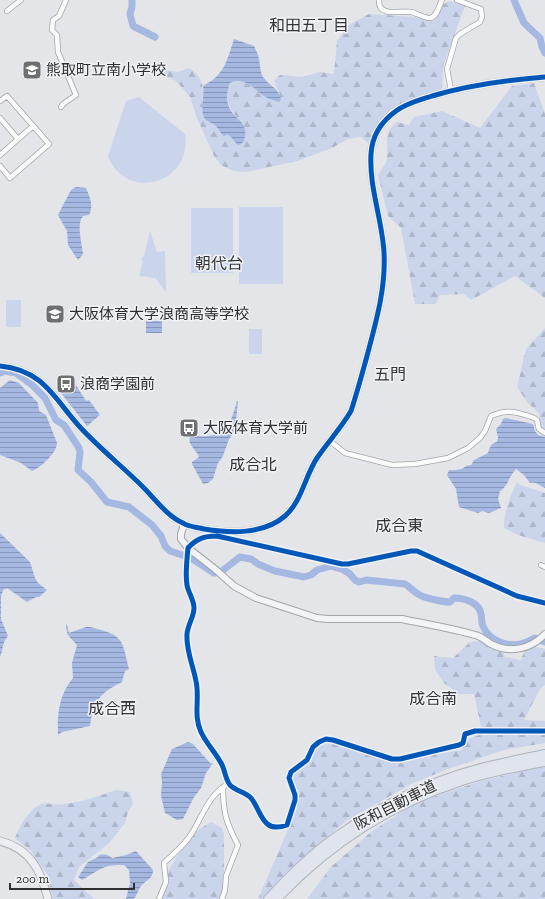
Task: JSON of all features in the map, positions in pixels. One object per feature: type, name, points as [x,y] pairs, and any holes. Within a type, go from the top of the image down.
[{"type":"highway","name":"阪和自動車道","points":[[268,899],[290,876],[332,839],[377,810],[406,795],[477,773],[504,762],[545,754]]},
{"type":"highway","name":"阪和自動車道","points":[[477,773],[545,762]]},
{"type":"highway","name":"阪和自動車道","points":[[277,899],[300,876],[345,839],[371,822],[442,784]]},
{"type":"main road","points":[[0,841],[15,847],[30,859],[42,876],[48,899]]},
{"type":"street","points":[[7,11],[21,0]]},
{"type":"street","points":[[61,107],[76,94],[58,52],[58,35],[52,30],[53,20],[59,16],[64,0]]},
{"type":"street","points":[[379,0],[380,7],[386,12],[410,12],[430,18],[435,16],[442,0]]},
{"type":"street","points":[[451,90],[447,69],[456,38],[480,22],[482,18],[481,9],[457,0]]},
{"type":"street","points":[[0,366],[13,368],[30,375],[47,386],[85,432],[166,510],[184,524],[215,530],[242,531],[257,529],[278,521],[291,509],[317,458],[344,424],[354,402],[381,299],[384,253],[371,168],[373,142],[382,124],[397,110],[407,104],[451,90],[492,82],[545,77]]},
{"type":"street","points":[[0,101],[7,96],[49,144],[10,178],[0,166]]},
{"type":"street","points":[[0,118],[18,139]]},
{"type":"street","points":[[0,154],[33,126]]},
{"type":"street","points":[[330,441],[345,452],[392,465],[404,465],[448,458],[460,453],[480,438],[488,425],[491,416],[508,411],[516,412],[536,419],[540,429],[545,432]]},
{"type":"street","points":[[184,524],[181,539],[188,548],[246,593],[256,598],[312,617],[328,619],[402,619],[479,636],[493,645],[512,650],[523,649],[532,645],[545,634]]},
{"type":"street","points":[[545,603],[517,596],[417,551],[342,564],[217,536],[202,538],[194,542],[188,548],[186,584],[194,605],[194,609],[188,626],[187,646],[194,667],[197,684],[196,707],[200,731],[217,755],[229,783],[251,799],[262,819],[269,825],[276,828],[287,825],[289,822],[295,800],[295,795],[289,778],[291,772],[307,760],[314,747],[319,742],[326,739],[392,759],[400,759],[459,745],[463,743],[465,734],[475,731],[545,731]]},
{"type":"street","points":[[158,899],[166,882],[164,863],[186,842],[192,834],[210,799],[229,783]]},
{"type":"street","points":[[222,899],[225,890],[226,876],[238,845],[230,831],[224,814],[223,787]]},
{"type":"green space","points":[[450,1],[465,6],[443,66],[442,90],[397,106],[381,121],[369,144],[361,137],[348,139],[332,148],[297,161],[246,172],[234,171],[221,165],[214,156],[197,118],[190,97],[176,81],[160,74],[163,70],[178,72],[189,68],[195,73],[199,77],[203,88],[202,112],[216,126],[220,133],[230,136],[236,143],[243,124],[229,105],[227,95],[230,83],[239,81],[249,84],[265,97],[280,95],[274,80],[280,75],[303,77],[320,72],[334,74],[337,41],[349,25],[369,14],[414,17],[433,21],[439,14],[444,4]]},
{"type":"green space","points":[[534,83],[545,114],[545,298],[515,276],[471,300],[464,294],[440,295],[436,304],[415,304],[401,228],[388,216],[378,175],[387,161],[387,138],[390,129],[397,122],[409,125],[414,117],[442,111],[480,128],[512,86]]},
{"type":"green space","points":[[139,97],[185,134],[185,151],[179,165],[169,175],[156,181],[142,183],[129,179],[117,171],[108,156],[126,101]]},
{"type":"green space","points":[[239,207],[283,207],[283,284],[239,284]]},
{"type":"green space","points":[[191,208],[233,208],[233,273],[191,273]]},
{"type":"green space","points":[[150,231],[157,252],[165,251],[166,292],[155,278],[139,276],[143,262],[141,259],[144,256]]},
{"type":"green space","points":[[6,300],[21,300],[21,327],[6,327]]},
{"type":"green space","points":[[545,328],[545,430],[541,428],[539,413],[528,403],[517,387],[526,349]]},
{"type":"green space","points":[[249,329],[262,329],[262,354],[249,354]]},
{"type":"green space","points":[[517,482],[520,485],[545,493],[545,543],[518,535],[504,528],[506,511]]},
{"type":"green space","points":[[481,641],[502,649],[505,657],[521,660],[525,649],[533,646],[545,649],[545,685],[540,689],[524,720],[545,721],[545,743],[504,750],[448,769],[413,783],[346,821],[286,873],[263,899],[258,899],[287,832],[295,800],[289,778],[291,772],[307,760],[313,747],[326,739],[392,759],[461,750],[469,739],[479,735],[481,726],[474,694],[459,694],[444,683],[435,670],[434,656],[453,658],[470,642]]},
{"type":"green space","points":[[545,766],[545,899],[307,899],[331,867],[371,832],[415,803],[481,781]]},
{"type":"green space","points":[[116,790],[130,792],[133,804],[128,812],[125,823],[109,843],[79,867],[74,880],[94,899],[53,899],[47,874],[31,851],[15,838],[22,824],[28,814],[41,804],[71,803]]},
{"type":"green space","points":[[211,822],[222,828],[224,834],[224,899],[156,899],[163,881],[185,845],[197,831]]},
{"type":"water","points":[[234,39],[254,46],[258,55],[263,77],[278,92],[281,99],[279,102],[267,98],[244,82],[235,81],[230,83],[227,102],[231,111],[242,123],[245,131],[243,142],[238,145],[227,135],[224,136],[216,126],[205,119],[202,111],[203,86],[214,78],[222,69]]},
{"type":"water","points":[[76,187],[86,188],[91,205],[89,215],[83,216],[80,224],[83,254],[78,260],[68,245],[67,231],[58,215],[71,190]]},
{"type":"water","points":[[146,321],[162,321],[162,333],[146,333]]},
{"type":"water","points":[[10,380],[19,383],[38,403],[39,411],[46,415],[57,443],[48,460],[32,471],[21,463],[0,455],[0,388]]},
{"type":"water","points":[[74,382],[86,401],[89,400],[100,415],[87,426],[61,393]]},
{"type":"water","points":[[237,401],[235,432],[229,439],[223,456],[218,463],[213,479],[208,483],[203,484],[192,464],[192,462],[199,457],[190,443],[190,437],[219,433],[231,420]]},
{"type":"water","points":[[506,418],[533,424],[538,435],[545,437],[545,488],[536,483],[530,483],[524,475],[516,469],[503,489],[500,491],[498,499],[501,508],[489,513],[482,511],[478,513],[459,507],[456,489],[447,475],[449,470],[458,470],[471,465],[474,460],[488,453],[492,444],[497,442],[498,437],[496,429],[501,424],[503,419]]},
{"type":"water","points":[[0,533],[30,562],[38,583],[47,590],[39,597],[27,602],[7,588],[3,590],[1,597],[1,619],[8,636],[4,642],[0,657]]},
{"type":"water","points":[[66,624],[69,633],[90,627],[115,636],[122,644],[129,669],[125,671],[122,682],[108,690],[99,698],[90,726],[62,732],[58,735],[60,705],[68,684],[73,678],[72,663],[77,645],[70,638]]},
{"type":"water","points":[[188,742],[193,744],[210,763],[213,763],[206,773],[201,788],[194,797],[183,819],[177,820],[165,813],[161,796],[161,774],[172,749]]},
{"type":"water","points":[[136,851],[153,870],[153,873],[141,886],[134,899],[126,899],[130,883],[129,870],[124,865],[106,867],[82,880],[78,877],[88,862],[99,855],[103,854],[112,858]]},
{"type":"waterway","points":[[132,0],[130,14],[133,26],[155,37]]},
{"type":"waterway","points":[[514,0],[524,23],[540,38],[545,53]]},
{"type":"waterway","points":[[0,373],[5,371],[16,373],[32,385],[45,398],[56,420],[64,425],[79,448],[78,470],[91,482],[107,502],[129,507],[152,525],[161,536],[165,546],[170,551],[191,558],[214,573],[222,571],[240,557],[251,559],[258,564],[275,571],[304,577],[311,575],[317,570],[331,566],[342,569],[359,582],[366,580],[405,584],[418,594],[438,601],[450,602],[454,598],[466,600],[477,606],[480,610],[482,624],[486,631],[490,636],[500,642],[512,645],[525,643],[535,638],[545,642]]},
{"type":"cycle path","points":[[0,366],[27,373],[37,379],[46,387],[79,426],[135,479],[166,512],[177,520],[188,525],[204,529],[235,532],[257,530],[267,527],[285,516],[291,510],[317,458],[351,411],[359,384],[374,330],[382,292],[384,265],[383,240],[371,166],[373,141],[382,124],[400,108],[432,96],[488,84],[545,77]]},
{"type":"cycle path","points":[[545,603],[517,596],[417,551],[342,564],[217,536],[201,539],[194,542],[188,548],[186,580],[194,608],[187,634],[187,640],[197,687],[197,719],[199,726],[203,736],[219,759],[230,785],[251,798],[264,820],[272,827],[287,825],[295,800],[295,795],[289,778],[291,772],[307,760],[313,747],[326,739],[392,759],[400,759],[459,745],[463,743],[465,734],[475,731],[545,731]]},
{"type":"place","name":"熊取町立南小学校","points":[[32,70]]},
{"type":"place","name":"大阪体育大学浪商高等学校","points":[[55,314]]},
{"type":"place","name":"浪商学園前","points":[[66,384]]},
{"type":"place","name":"大阪体育大学前","points":[[189,428]]},
{"type":"district","name":"和田五丁目","points":[[309,25]]},
{"type":"district","name":"朝代台","points":[[219,263]]},
{"type":"district","name":"五門","points":[[390,374]]},
{"type":"district","name":"成合北","points":[[253,464]]},
{"type":"district","name":"成合東","points":[[399,525]]},
{"type":"district","name":"成合南","points":[[433,698]]},
{"type":"district","name":"成合西","points":[[112,708]]}]
